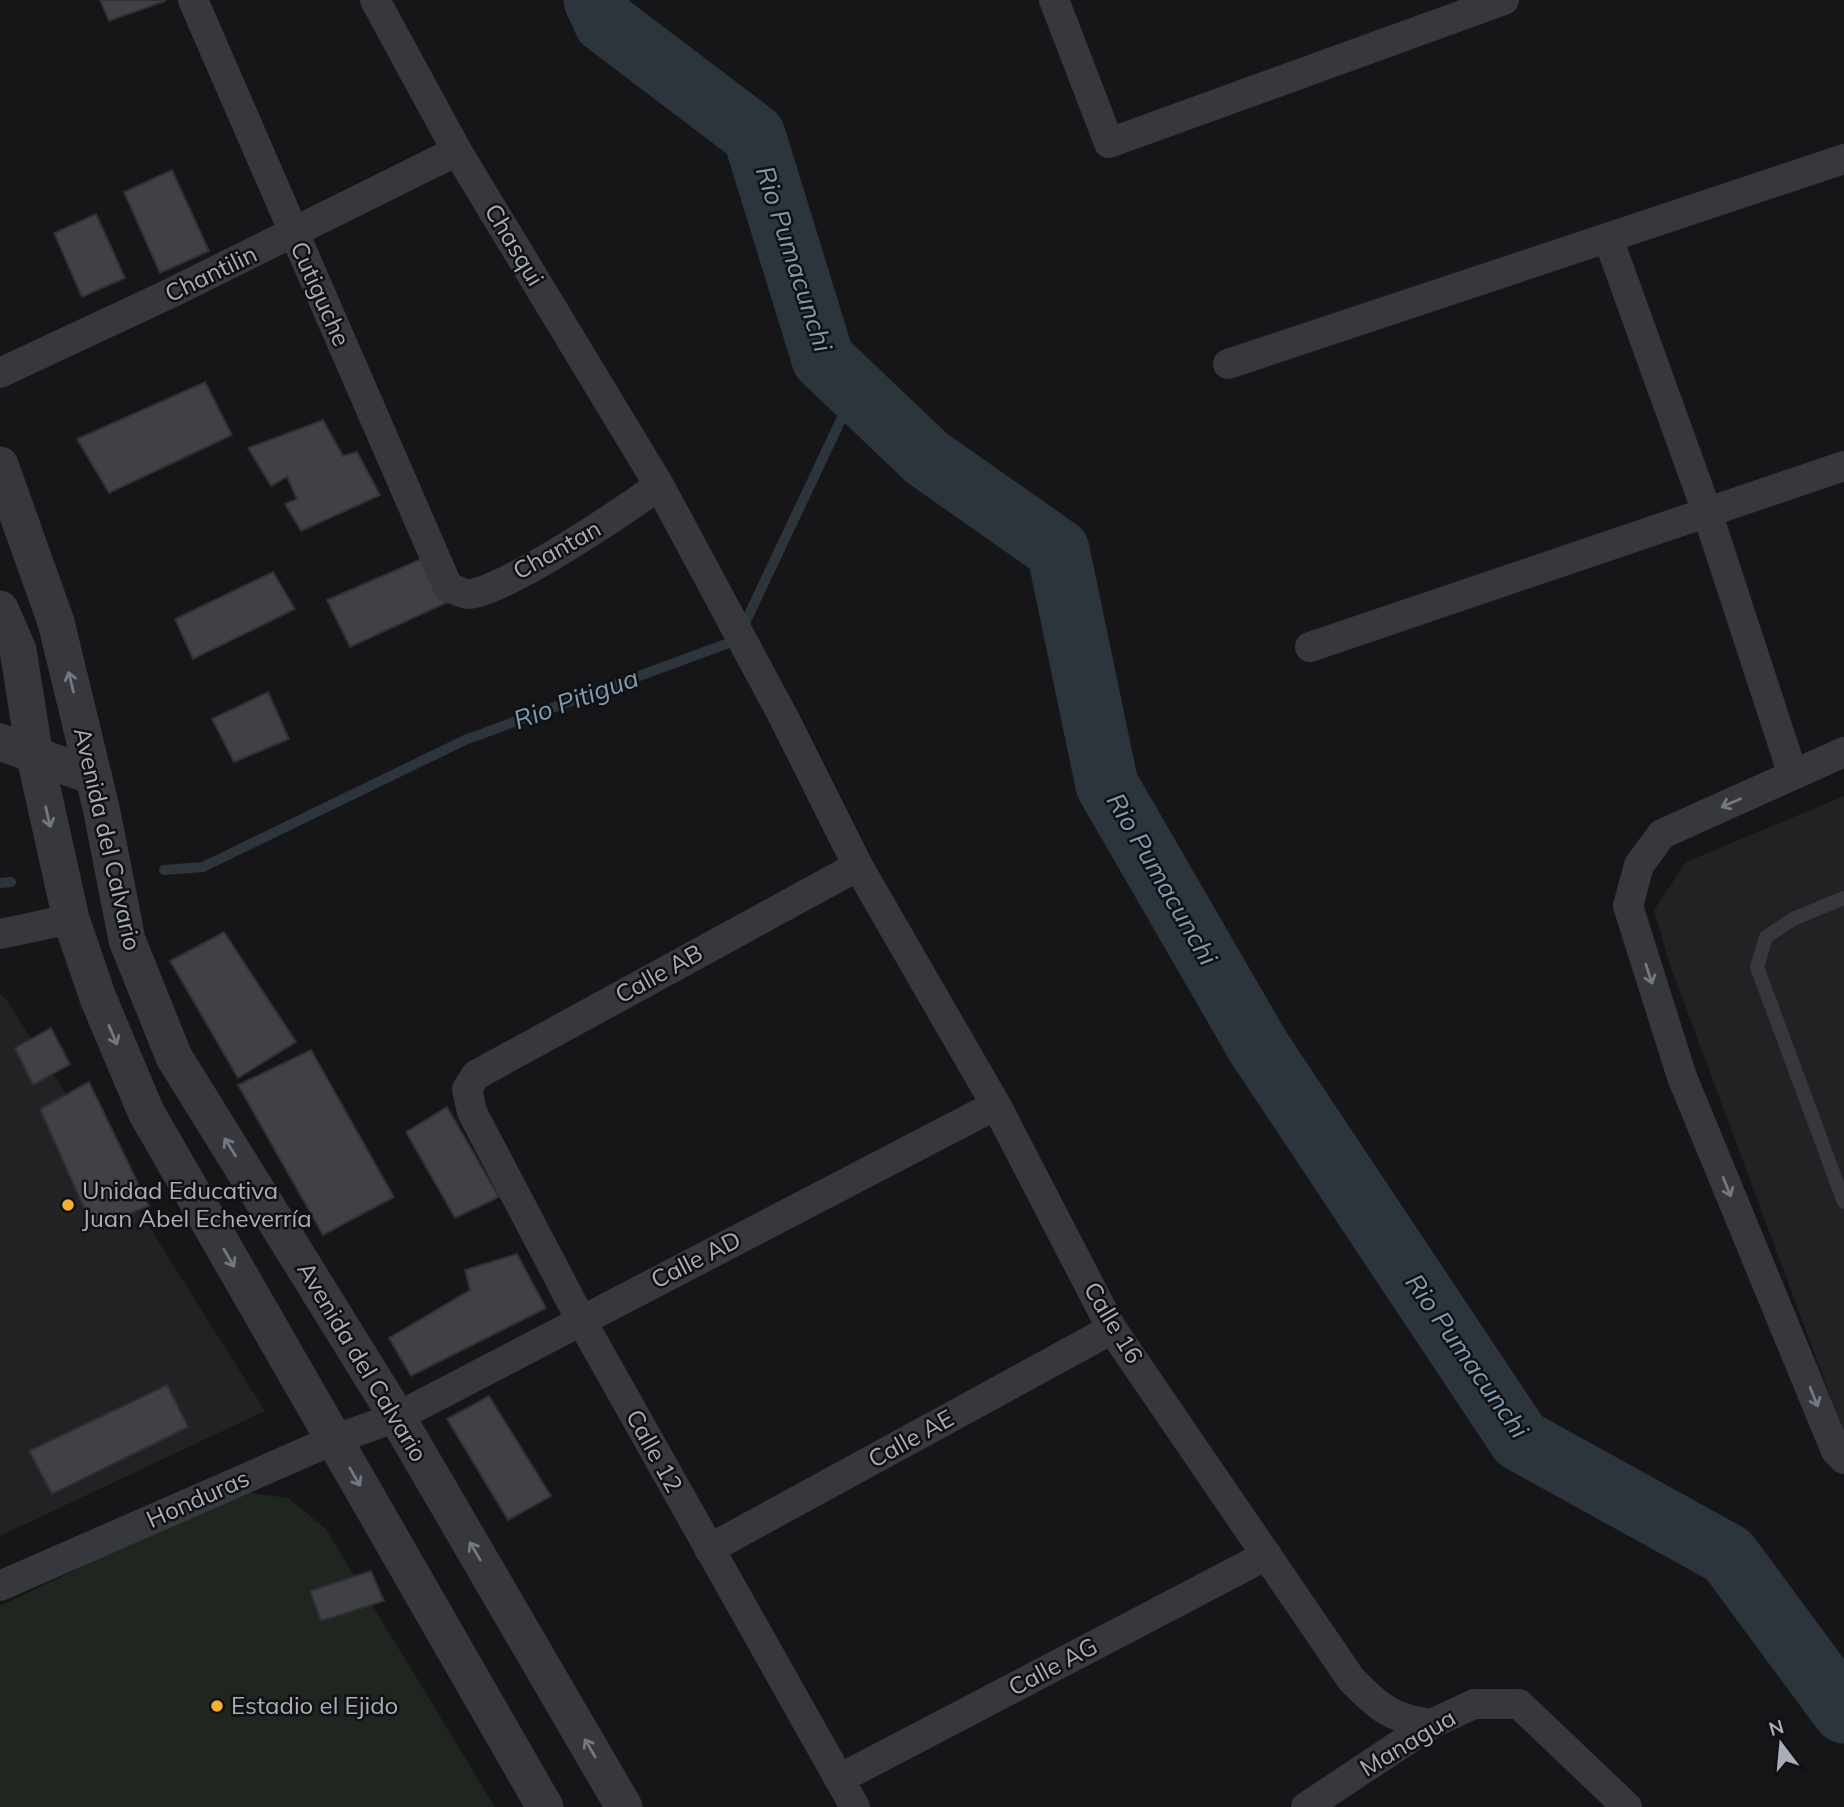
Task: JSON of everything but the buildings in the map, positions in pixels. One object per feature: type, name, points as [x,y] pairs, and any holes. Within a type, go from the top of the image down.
[{"type":"street","name":"Cutiguche","points":[[193,0],[448,587]]},
{"type":"street","name":"Chasqui","points":[[375,0],[457,151],[659,485],[783,716]]},
{"type":"street","points":[[1055,0],[1109,143],[1504,0]]},
{"type":"street","name":"Chantilin","points":[[0,373],[293,234],[457,151]]},
{"type":"street","points":[[1228,364],[1844,159]]},
{"type":"street","points":[[1608,239],[1707,512],[1793,775]]},
{"type":"street","name":"Avenida del Calvario","points":[[0,465],[56,622],[94,778],[127,940],[174,1057],[397,1417],[624,1807]]},
{"type":"street","points":[[1310,646],[1844,466]]},
{"type":"street","name":"Chantan","points":[[448,587],[468,594],[499,583],[616,518],[659,485]]},
{"type":"street","name":"Avenida del Calvario","points":[[0,609],[18,650],[35,757],[71,919],[97,998],[146,1112],[545,1807]]},
{"type":"street","name":"Calle 16","points":[[783,716],[858,866],[996,1105],[1112,1329],[1351,1679],[1377,1706],[1404,1721],[1431,1724]]},
{"type":"street","points":[[0,742],[94,778]]},
{"type":"street","points":[[1844,752],[1662,834],[1639,865],[1628,906],[1682,1077],[1836,1451],[1844,1459]]},
{"type":"street","name":"Calle AB","points":[[467,1090],[476,1075],[858,866]]},
{"type":"street","points":[[0,934],[71,919]]},
{"type":"street","name":"Calle 12","points":[[467,1090],[472,1112],[581,1320],[855,1807]]},
{"type":"street","name":"Calle AD","points":[[397,1417],[996,1105]]},
{"type":"street","name":"Calle AE","points":[[709,1549],[1112,1329]]},
{"type":"street","name":"Honduras","points":[[0,1586],[333,1440],[397,1417]]},
{"type":"street","name":"Calle AG","points":[[839,1779],[1268,1555]]},
{"type":"street","name":"Managua","points":[[1306,1807],[1431,1724],[1474,1704],[1519,1704],[1627,1807]]},
{"type":"lane","points":[[1844,898],[1793,919],[1766,937],[1756,967],[1844,1202]]},
{"type":"shaded area","points":[[1844,796],[1844,1433],[1669,962],[1654,910],[1686,862]]},
{"type":"shaded area","name":"Unidad Educativa Juan Abel Echeverría","points":[[0,994],[6,999],[265,1411],[0,1536]]},
{"type":"shaded area","name":"Estadio el Ejido","points":[[245,1492],[288,1498],[326,1529],[495,1807],[0,1807],[0,1606],[190,1515]]},
{"type":"waterway","name":"Rio Pumacunchi","points":[[595,0],[605,22],[754,135],[823,359],[927,458],[1058,550],[1107,785],[1259,1048],[1520,1440],[1728,1555],[1844,1712]]},
{"type":"waterway","name":"Rio Pitigua","points":[[164,870],[203,867],[465,740],[737,640],[855,390]]},
{"type":"waterway","name":"Rio Pitigua","points":[[0,883],[11,882]]},
{"type":"place","name":"Unidad Educativa Juan Abel Echeverría","points":[[68,1205]]},
{"type":"place","name":"Estadio el Ejido","points":[[217,1706]]}]
